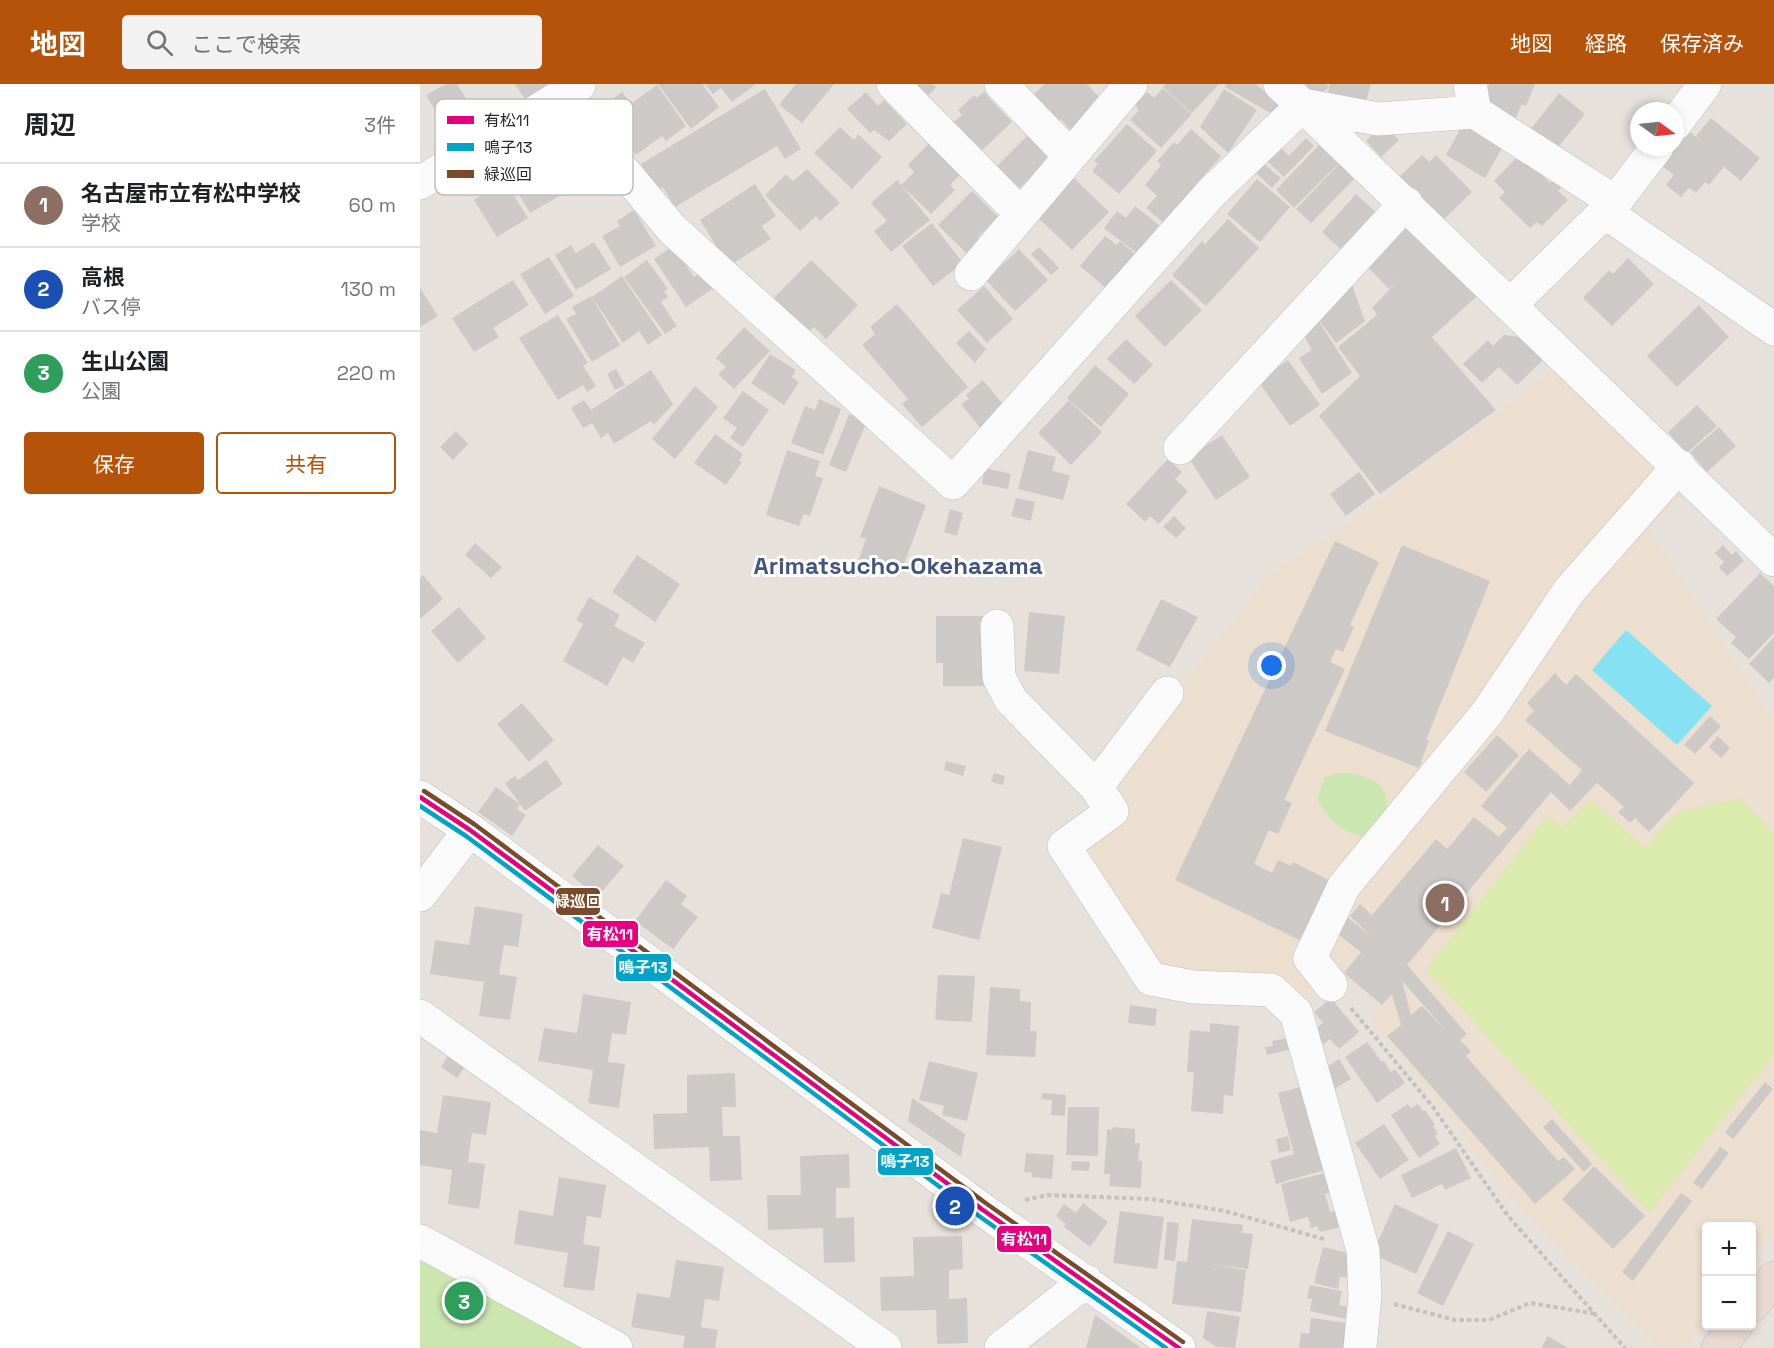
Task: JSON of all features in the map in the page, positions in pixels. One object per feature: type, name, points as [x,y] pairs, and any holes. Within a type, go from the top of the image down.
[{"type":"highway","points":[[1756,1301],[1774,1278]]},
{"type":"highway","points":[[1718,1348],[1733,1330]]},
{"type":"street","points":[[893,84],[1021,214]]},
{"type":"street","points":[[1001,84],[1070,156]]},
{"type":"street","points":[[971,274],[1131,84]]},
{"type":"street","points":[[1684,112],[1705,84]]},
{"type":"street","points":[[555,99],[570,90]]},
{"type":"street","points":[[633,176],[672,229],[953,483],[1212,192],[1292,94]]},
{"type":"street","points":[[1292,94],[1378,119],[1473,98],[1610,207],[1774,329]]},
{"type":"street","points":[[1292,94],[1774,560]]},
{"type":"street","points":[[1510,305],[1610,207],[1650,156]]},
{"type":"street","points":[[420,183],[435,174]]},
{"type":"street","points":[[1180,448],[1406,203]]},
{"type":"street","points":[[1331,985],[1310,958],[1344,886],[1487,713],[1569,591],[1678,466]]},
{"type":"street","points":[[997,626],[999,676],[1011,700],[1096,787],[1112,811],[1064,846],[1151,980],[1193,987],[1271,990],[1296,1012],[1363,1250],[1365,1296],[1360,1348]]},
{"type":"street","points":[[1096,787],[1167,693]]},
{"type":"street","points":[[420,797],[471,830],[983,1210],[1179,1348]]},
{"type":"street","points":[[420,895],[471,830]]},
{"type":"street","points":[[420,1016],[757,1254],[885,1348]]},
{"type":"street","points":[[420,1241],[616,1348]]},
{"type":"street","points":[[1001,1348],[1086,1281]]},
{"type":"path","points":[[1331,985],[1433,1107],[1508,1216],[1625,1348]]},
{"type":"path","points":[[1020,1201],[1048,1195],[1151,1199],[1225,1211],[1363,1250]]},
{"type":"path","points":[[1365,1296],[1455,1320],[1490,1320],[1530,1303],[1597,1314]]},
{"type":"shaded area","points":[[1554,370],[1684,497],[1648,528],[1768,712],[1774,717],[1774,1233],[1756,1258],[1756,1222],[1702,1222],[1702,1326],[1686,1348],[1659,1348],[1512,1199],[1372,1021],[1378,1006],[1334,969],[1301,1003],[1160,974],[1077,838],[1107,782],[1269,575],[1355,519]]},
{"type":"green space","points":[[1335,773],[1366,777],[1382,787],[1387,805],[1383,820],[1370,836],[1352,833],[1338,826],[1317,799],[1325,778]]},
{"type":"green space","points":[[1740,798],[1774,834],[1774,1054],[1650,1212],[1426,970],[1547,816],[1562,827],[1591,800],[1645,848],[1677,812]]},
{"type":"green space","points":[[420,1257],[596,1348],[420,1348]]},
{"type":"water","points":[[1626,630],[1712,706],[1677,745],[1592,670]]},
{"type":"building","points":[[446,84],[457,84],[466,99],[435,99],[435,110],[426,95]]},
{"type":"building","points":[[515,84],[548,84],[525,99]]},
{"type":"building","points":[[658,84],[702,84],[719,107],[691,129]]},
{"type":"building","points":[[705,84],[756,84],[732,102],[721,88],[713,94]]},
{"type":"building","points":[[796,84],[834,84],[802,123],[779,105]]},
{"type":"building","points":[[907,84],[932,84],[936,87],[922,102]]},
{"type":"building","points":[[1045,84],[1087,84],[1100,98],[1088,108],[1093,114],[1073,133],[1061,119],[1054,126],[1028,99]]},
{"type":"building","points":[[1166,84],[1219,84],[1192,113],[1163,87]]},
{"type":"building","points":[[1227,84],[1256,84],[1283,108],[1277,117],[1225,87]]},
{"type":"building","points":[[1300,84],[1326,84],[1329,87],[1312,102]]},
{"type":"building","points":[[1330,84],[1371,84],[1364,107],[1327,96]]},
{"type":"building","points":[[1489,84],[1535,84],[1526,106],[1522,104],[1515,120],[1481,103]]},
{"type":"building","points":[[657,85],[686,126],[666,141],[662,136],[636,155],[633,151],[633,103]]},
{"type":"building","points":[[1163,88],[1192,114],[1161,148],[1130,120],[1139,110],[1135,105],[1147,92],[1154,98]]},
{"type":"building","points":[[765,89],[801,149],[785,159],[777,146],[675,207],[663,187],[657,190],[641,164]]},
{"type":"building","points":[[1224,89],[1257,110],[1228,153],[1200,127]]},
{"type":"building","points":[[622,92],[627,99],[612,99]]},
{"type":"building","points":[[866,92],[878,106],[884,100],[907,124],[889,141],[874,130],[870,133],[847,109]]},
{"type":"building","points":[[984,92],[1012,122],[979,153],[952,123],[962,115],[958,110],[974,95],[977,98]]},
{"type":"building","points":[[1559,93],[1585,114],[1555,151],[1530,130]]},
{"type":"building","points":[[1467,117],[1502,148],[1485,178],[1446,155]]},
{"type":"building","points":[[1711,118],[1760,158],[1741,181],[1724,167],[1728,162],[1709,185],[1705,182],[1696,193],[1689,188],[1681,197],[1666,185],[1674,175],[1662,166],[1670,156],[1684,156],[1684,139],[1690,132],[1705,144],[1696,136]]},
{"type":"building","points":[[1127,124],[1157,151],[1119,194],[1092,171],[1098,164],[1094,161]]},
{"type":"building","points":[[1383,124],[1399,140],[1381,157],[1366,141]]},
{"type":"building","points":[[840,127],[854,140],[858,134],[882,157],[852,189],[814,153]]},
{"type":"building","points":[[1191,129],[1221,156],[1187,195],[1190,198],[1166,225],[1146,208],[1157,196],[1145,185],[1161,165],[1157,161],[1174,142],[1177,145]]},
{"type":"building","points":[[1032,131],[1055,153],[1018,190],[990,173]]},
{"type":"building","points":[[1306,138],[1314,146],[1284,177],[1263,157],[1276,143],[1289,156]]},
{"type":"building","points":[[933,139],[964,171],[950,185],[955,190],[931,214],[901,185],[914,172],[908,165]]},
{"type":"building","points":[[1319,145],[1338,164],[1294,208],[1276,190]]},
{"type":"building","points":[[1520,154],[1550,183],[1556,177],[1564,185],[1558,191],[1568,200],[1542,226],[1537,222],[1530,228],[1499,198],[1505,192],[1494,181]]},
{"type":"building","points":[[1422,155],[1429,162],[1436,155],[1472,192],[1440,223],[1396,180]]},
{"type":"building","points":[[1259,160],[1281,178],[1272,188],[1252,169]]},
{"type":"building","points":[[1339,164],[1354,179],[1311,223],[1296,209]]},
{"type":"building","points":[[807,169],[840,203],[820,221],[816,216],[800,231],[765,195],[786,174],[793,181]]},
{"type":"building","points":[[1074,178],[1109,212],[1072,250],[1033,213],[1053,200]]},
{"type":"building","points":[[1257,179],[1290,207],[1260,242],[1227,214]]},
{"type":"building","points":[[897,180],[930,220],[891,252],[874,231],[887,221],[871,203]]},
{"type":"building","points":[[755,184],[776,216],[762,226],[771,239],[729,266],[700,220]]},
{"type":"building","points":[[972,191],[998,217],[978,237],[984,243],[970,257],[938,225]]},
{"type":"building","points":[[1356,194],[1379,215],[1345,253],[1322,232]]},
{"type":"building","points":[[482,195],[513,195],[528,218],[497,237],[474,200]]},
{"type":"building","points":[[519,195],[561,195],[530,213]]},
{"type":"building","points":[[1135,206],[1159,225],[1138,254],[1104,228],[1117,211],[1126,218]]},
{"type":"building","points":[[634,210],[656,246],[620,267],[602,236],[620,226],[617,221]]},
{"type":"building","points":[[1228,219],[1259,248],[1206,306],[1172,275],[1202,241],[1205,244]]},
{"type":"building","points":[[932,223],[963,263],[933,286],[902,246]]},
{"type":"building","points":[[1403,224],[1477,296],[1432,337],[1496,410],[1380,494],[1319,416],[1360,376],[1338,347],[1377,315],[1372,308],[1404,274],[1389,289],[1364,263]]},
{"type":"building","points":[[1105,236],[1117,245],[1120,241],[1137,255],[1108,290],[1080,266]]},
{"type":"building","points":[[594,242],[611,269],[576,290],[555,255],[571,245],[576,253]]},
{"type":"building","points":[[673,246],[694,277],[700,273],[712,289],[686,307],[654,259]]},
{"type":"building","points":[[1039,247],[1059,268],[1051,275],[1031,254]]},
{"type":"building","points":[[1019,249],[1048,280],[1015,311],[986,280]]},
{"type":"building","points":[[549,257],[574,296],[545,314],[520,274]]},
{"type":"building","points":[[1628,258],[1654,284],[1612,326],[1583,298],[1609,270],[1613,274]]},
{"type":"building","points":[[647,260],[668,289],[664,291],[668,297],[661,302],[677,326],[665,334],[624,277]]},
{"type":"building","points":[[811,260],[858,305],[826,339],[814,327],[810,331],[801,323],[799,325],[772,300]]},
{"type":"building","points":[[622,276],[662,335],[648,345],[639,331],[623,343],[592,297]]},
{"type":"building","points":[[513,280],[529,305],[493,328],[499,337],[474,352],[452,318]]},
{"type":"building","points":[[1171,280],[1202,310],[1165,347],[1135,316]]},
{"type":"building","points":[[1351,282],[1365,321],[1336,343],[1315,315]]},
{"type":"building","points":[[984,286],[1013,319],[987,343],[957,310]]},
{"type":"building","points":[[420,288],[438,316],[420,327]]},
{"type":"building","points":[[591,296],[620,345],[592,362],[566,319],[576,314],[572,307]]},
{"type":"building","points":[[897,304],[968,387],[922,427],[902,404],[908,399],[862,345],[875,334],[870,327]]},
{"type":"building","points":[[1699,305],[1729,337],[1677,387],[1647,356]]},
{"type":"building","points":[[558,315],[588,363],[583,366],[596,386],[587,392],[583,385],[558,400],[519,338]]},
{"type":"building","points":[[1318,320],[1352,373],[1322,394],[1299,358],[1312,350],[1301,331]]},
{"type":"building","points":[[744,327],[770,351],[734,389],[718,374],[726,367],[716,358]]},
{"type":"building","points":[[969,331],[986,349],[975,363],[956,343]]},
{"type":"building","points":[[1504,335],[1520,337],[1543,360],[1517,385],[1499,367],[1482,383],[1463,364],[1488,340],[1493,346]]},
{"type":"building","points":[[1126,339],[1153,365],[1134,384],[1107,359]]},
{"type":"building","points":[[770,354],[796,370],[792,377],[799,382],[784,405],[751,383]]},
{"type":"building","points":[[1288,360],[1320,405],[1290,426],[1258,381]]},
{"type":"building","points":[[1095,365],[1129,394],[1101,427],[1067,398]]},
{"type":"building","points":[[616,369],[625,385],[615,390],[607,374]]},
{"type":"building","points":[[651,370],[673,404],[654,425],[651,421],[614,444],[608,433],[601,438],[592,423],[583,428],[571,408],[584,400],[591,410]]},
{"type":"building","points":[[983,380],[1006,408],[981,429],[961,404],[969,399],[966,395]]},
{"type":"building","points":[[695,386],[718,407],[675,459],[652,439]]},
{"type":"building","points":[[743,391],[769,410],[743,447],[730,438],[737,428],[723,418]]},
{"type":"building","points":[[819,399],[841,409],[823,455],[791,443],[805,406],[815,410]]},
{"type":"building","points":[[1069,400],[1102,432],[1071,465],[1038,433]]},
{"type":"building","points":[[1697,405],[1717,426],[1687,453],[1668,432]]},
{"type":"building","points":[[849,414],[867,421],[846,472],[829,465]]},
{"type":"building","points":[[1719,427],[1736,446],[1707,472],[1690,452]]},
{"type":"building","points":[[456,431],[468,444],[453,460],[440,447]]},
{"type":"building","points":[[715,434],[743,454],[739,460],[742,462],[726,485],[694,463]]},
{"type":"building","points":[[1222,435],[1250,477],[1216,500],[1188,457]]},
{"type":"building","points":[[787,450],[820,461],[815,476],[823,478],[810,516],[804,514],[799,526],[766,515]]},
{"type":"building","points":[[1028,450],[1056,457],[1052,471],[1070,475],[1063,500],[1018,489]]},
{"type":"building","points":[[1168,459],[1182,472],[1175,479],[1188,491],[1159,524],[1150,516],[1145,522],[1126,504]]},
{"type":"building","points":[[985,468],[1011,474],[1008,489],[982,484]]},
{"type":"building","points":[[1359,472],[1375,494],[1346,516],[1330,494]]},
{"type":"building","points":[[879,486],[926,505],[899,577],[858,561],[866,539],[860,537]]},
{"type":"building","points":[[1016,498],[1035,502],[1031,521],[1011,516]]},
{"type":"building","points":[[950,509],[963,513],[957,536],[944,532]]},
{"type":"building","points":[[1174,516],[1186,528],[1176,538],[1163,527]]},
{"type":"building","points":[[1335,541],[1379,562],[1350,625],[1354,627],[1343,652],[1336,649],[1330,662],[1345,669],[1284,800],[1292,803],[1278,834],[1269,830],[1254,864],[1272,873],[1278,860],[1291,866],[1293,862],[1331,881],[1323,897],[1373,938],[1350,916],[1360,904],[1372,915],[1436,839],[1447,849],[1474,817],[1499,837],[1507,828],[1481,806],[1529,749],[1570,785],[1582,770],[1525,720],[1534,711],[1527,703],[1555,673],[1566,685],[1576,674],[1694,783],[1649,832],[1635,818],[1630,823],[1618,812],[1624,807],[1597,783],[1570,811],[1551,792],[1407,965],[1467,1034],[1460,1040],[1471,1051],[1466,1056],[1558,1161],[1564,1157],[1575,1169],[1535,1204],[1387,1036],[1401,1025],[1392,994],[1382,1005],[1344,973],[1361,952],[1314,916],[1302,941],[1175,880]],"holes":[[[1402,981],[1445,1029],[1422,1006],[1411,1015]]]},
{"type":"building","points":[[475,543],[502,567],[491,578],[465,555]]},
{"type":"building","points":[[1402,545],[1490,581],[1426,740],[1429,740],[1419,768],[1325,731]]},
{"type":"building","points":[[1723,545],[1732,555],[1736,551],[1744,561],[1727,576],[1719,567],[1724,562],[1715,553]]},
{"type":"building","points":[[637,555],[680,584],[655,622],[612,592]]},
{"type":"building","points":[[1760,573],[1774,586],[1774,633],[1749,659],[1731,643],[1736,637],[1716,619]]},
{"type":"building","points":[[423,575],[443,599],[420,619],[420,578]]},
{"type":"building","points":[[589,597],[620,615],[614,626],[645,643],[633,663],[623,657],[607,686],[563,661],[583,624],[576,620]]},
{"type":"building","points":[[1161,599],[1198,617],[1170,667],[1136,650]]},
{"type":"building","points":[[459,607],[486,638],[458,663],[431,631]]},
{"type":"building","points":[[1029,612],[1065,616],[1059,674],[1024,671]]},
{"type":"building","points":[[936,616],[985,616],[984,686],[943,686],[943,663],[936,663]]},
{"type":"building","points":[[1774,637],[1774,678],[1769,683],[1749,664]]},
{"type":"building","points":[[522,703],[554,740],[529,762],[497,724]]},
{"type":"building","points":[[1710,716],[1721,726],[1695,754],[1684,745]]},
{"type":"building","points":[[1497,735],[1519,755],[1486,792],[1464,772]]},
{"type":"building","points":[[1718,736],[1730,748],[1721,758],[1709,747]]},
{"type":"building","points":[[546,760],[563,784],[525,811],[505,783],[515,776],[518,780]]},
{"type":"building","points":[[946,761],[966,766],[963,776],[944,770]]},
{"type":"building","points":[[994,773],[1005,776],[1003,785],[991,782]]},
{"type":"building","points":[[496,787],[520,804],[517,809],[526,815],[512,836],[478,812]]},
{"type":"building","points":[[963,838],[1002,847],[979,940],[932,928],[941,893],[949,895]]},
{"type":"building","points":[[598,845],[624,866],[597,897],[572,876]]},
{"type":"building","points":[[666,880],[687,896],[681,904],[698,917],[673,949],[635,921]]},
{"type":"building","points":[[475,906],[523,914],[518,947],[504,945],[499,974],[517,977],[510,1020],[479,1016],[484,982],[430,974],[435,940],[469,945]]},
{"type":"building","points":[[938,975],[975,976],[972,1022],[935,1020]]},
{"type":"building","points":[[990,987],[1020,989],[1020,1001],[1031,1002],[1030,1031],[1037,1031],[1035,1057],[986,1055]]},
{"type":"building","points":[[583,994],[631,1002],[626,1035],[612,1033],[608,1062],[625,1064],[619,1108],[588,1103],[593,1070],[538,1061],[544,1028],[577,1033]]},
{"type":"building","points":[[1331,998],[1359,1032],[1339,1049],[1330,1039],[1324,1044],[1313,1031],[1323,1023],[1314,1012]]},
{"type":"building","points":[[1130,1005],[1157,1009],[1155,1026],[1128,1023]]},
{"type":"building","points":[[1210,1023],[1239,1026],[1233,1096],[1224,1095],[1223,1114],[1191,1111],[1194,1072],[1187,1072],[1190,1030],[1210,1032]]},
{"type":"building","points":[[1289,1038],[1292,1049],[1267,1055],[1265,1047],[1273,1046],[1272,1041]]},
{"type":"building","points":[[1367,1042],[1391,1072],[1395,1069],[1405,1083],[1377,1103],[1345,1057]]},
{"type":"building","points":[[449,1054],[465,1066],[457,1078],[441,1067]]},
{"type":"building","points":[[1339,1059],[1351,1079],[1334,1089],[1322,1070]]},
{"type":"building","points":[[929,1061],[978,1073],[967,1121],[942,1115],[944,1106],[919,1100]]},
{"type":"building","points":[[735,1073],[736,1107],[722,1107],[723,1136],[740,1136],[742,1180],[710,1181],[709,1147],[654,1149],[653,1114],[687,1113],[687,1075]]},
{"type":"building","points":[[1765,1082],[1773,1089],[1733,1139],[1725,1132]]},
{"type":"building","points":[[1304,1086],[1328,1169],[1276,1184],[1270,1161],[1294,1154],[1278,1093]]},
{"type":"building","points":[[1042,1093],[1066,1095],[1065,1116],[1051,1115],[1052,1100],[1041,1099]]},
{"type":"building","points":[[443,1095],[491,1102],[486,1135],[472,1133],[468,1162],[485,1164],[479,1209],[448,1204],[452,1170],[420,1165],[420,1130],[437,1133]]},
{"type":"building","points":[[912,1098],[965,1134],[961,1157],[908,1121]]},
{"type":"building","points":[[1408,1104],[1411,1108],[1418,1104],[1423,1111],[1425,1110],[1438,1134],[1435,1136],[1440,1144],[1419,1158],[1391,1115]]},
{"type":"building","points":[[1068,1107],[1099,1107],[1098,1156],[1066,1155]]},
{"type":"building","points":[[1552,1119],[1592,1164],[1584,1172],[1543,1127]]},
{"type":"building","points":[[1384,1124],[1409,1160],[1380,1179],[1355,1143]]},
{"type":"building","points":[[1113,1127],[1135,1129],[1135,1143],[1140,1143],[1138,1161],[1142,1161],[1141,1188],[1109,1186],[1110,1174],[1104,1174],[1107,1129],[1112,1130]]},
{"type":"building","points":[[1288,1136],[1291,1150],[1279,1153],[1276,1139]]},
{"type":"building","points":[[1720,1147],[1729,1153],[1702,1189],[1693,1183]]},
{"type":"building","points":[[1456,1148],[1471,1178],[1445,1190],[1442,1184],[1412,1198],[1401,1175]]},
{"type":"building","points":[[1026,1153],[1054,1155],[1052,1179],[1032,1177],[1032,1173],[1024,1172]]},
{"type":"building","points":[[849,1154],[850,1188],[836,1188],[836,1218],[854,1217],[855,1262],[824,1263],[823,1228],[768,1230],[767,1195],[801,1195],[800,1156]]},
{"type":"building","points":[[1072,1161],[1090,1162],[1089,1171],[1071,1170]]},
{"type":"building","points":[[1594,1166],[1645,1216],[1613,1249],[1562,1199]]},
{"type":"building","points":[[1329,1172],[1334,1191],[1325,1194],[1330,1212],[1336,1210],[1341,1227],[1320,1232],[1318,1226],[1311,1228],[1308,1217],[1290,1222],[1281,1184]]},
{"type":"building","points":[[559,1177],[606,1185],[601,1218],[587,1216],[583,1244],[600,1247],[594,1291],[563,1287],[568,1253],[514,1244],[519,1210],[553,1216]]},
{"type":"building","points":[[1681,1193],[1692,1201],[1633,1281],[1622,1272]]},
{"type":"building","points":[[1083,1203],[1108,1222],[1090,1247],[1064,1227],[1066,1224],[1056,1216],[1064,1204],[1076,1213]]},
{"type":"building","points":[[1395,1204],[1439,1225],[1416,1274],[1372,1254]]},
{"type":"building","points":[[1120,1211],[1164,1217],[1157,1269],[1113,1263]]},
{"type":"building","points":[[1192,1219],[1243,1225],[1242,1233],[1253,1234],[1248,1269],[1204,1263],[1246,1270],[1241,1312],[1172,1304],[1177,1261],[1187,1262]]},
{"type":"building","points":[[1167,1222],[1179,1223],[1175,1261],[1164,1260]]},
{"type":"building","points":[[1448,1231],[1474,1244],[1443,1306],[1417,1293]]},
{"type":"building","points":[[962,1236],[963,1269],[949,1270],[949,1299],[967,1298],[968,1343],[937,1344],[936,1310],[881,1311],[880,1277],[914,1276],[913,1237]]},
{"type":"building","points":[[1323,1247],[1352,1254],[1346,1278],[1340,1276],[1338,1289],[1314,1283]]},
{"type":"building","points":[[676,1260],[724,1267],[719,1301],[705,1299],[701,1327],[718,1330],[715,1348],[683,1348],[685,1336],[631,1327],[637,1293],[670,1298]]},
{"type":"building","points":[[1310,1285],[1342,1291],[1339,1305],[1352,1308],[1350,1320],[1310,1311],[1312,1299],[1307,1298]]},
{"type":"building","points":[[1207,1311],[1240,1317],[1235,1348],[1217,1347],[1203,1338]]},
{"type":"building","points":[[1095,1315],[1141,1348],[1086,1348]]},
{"type":"building","points":[[1311,1318],[1355,1324],[1351,1348],[1299,1348],[1301,1333],[1309,1334]]},
{"type":"building","points":[[1548,1336],[1568,1348],[1541,1348]]},
{"type":"transit line","name":"緑巡回","points":[[424,791],[474,824],[987,1204],[1183,1342]]},
{"type":"transit line","name":"有松11","points":[[420,797],[470,830],[983,1210],[1179,1348]]},
{"type":"transit line","name":"鳴子13","points":[[420,806],[466,836],[979,1216],[1166,1348]]},
{"type":"place","name":"名古屋市立有松中学校","points":[[1445,903]]},
{"type":"place","name":"高根","points":[[955,1206]]},
{"type":"place","name":"生山公園","points":[[464,1301]]},
{"type":"district","name":"Arimatsucho-Okehazama","points":[[898,565]]}]
